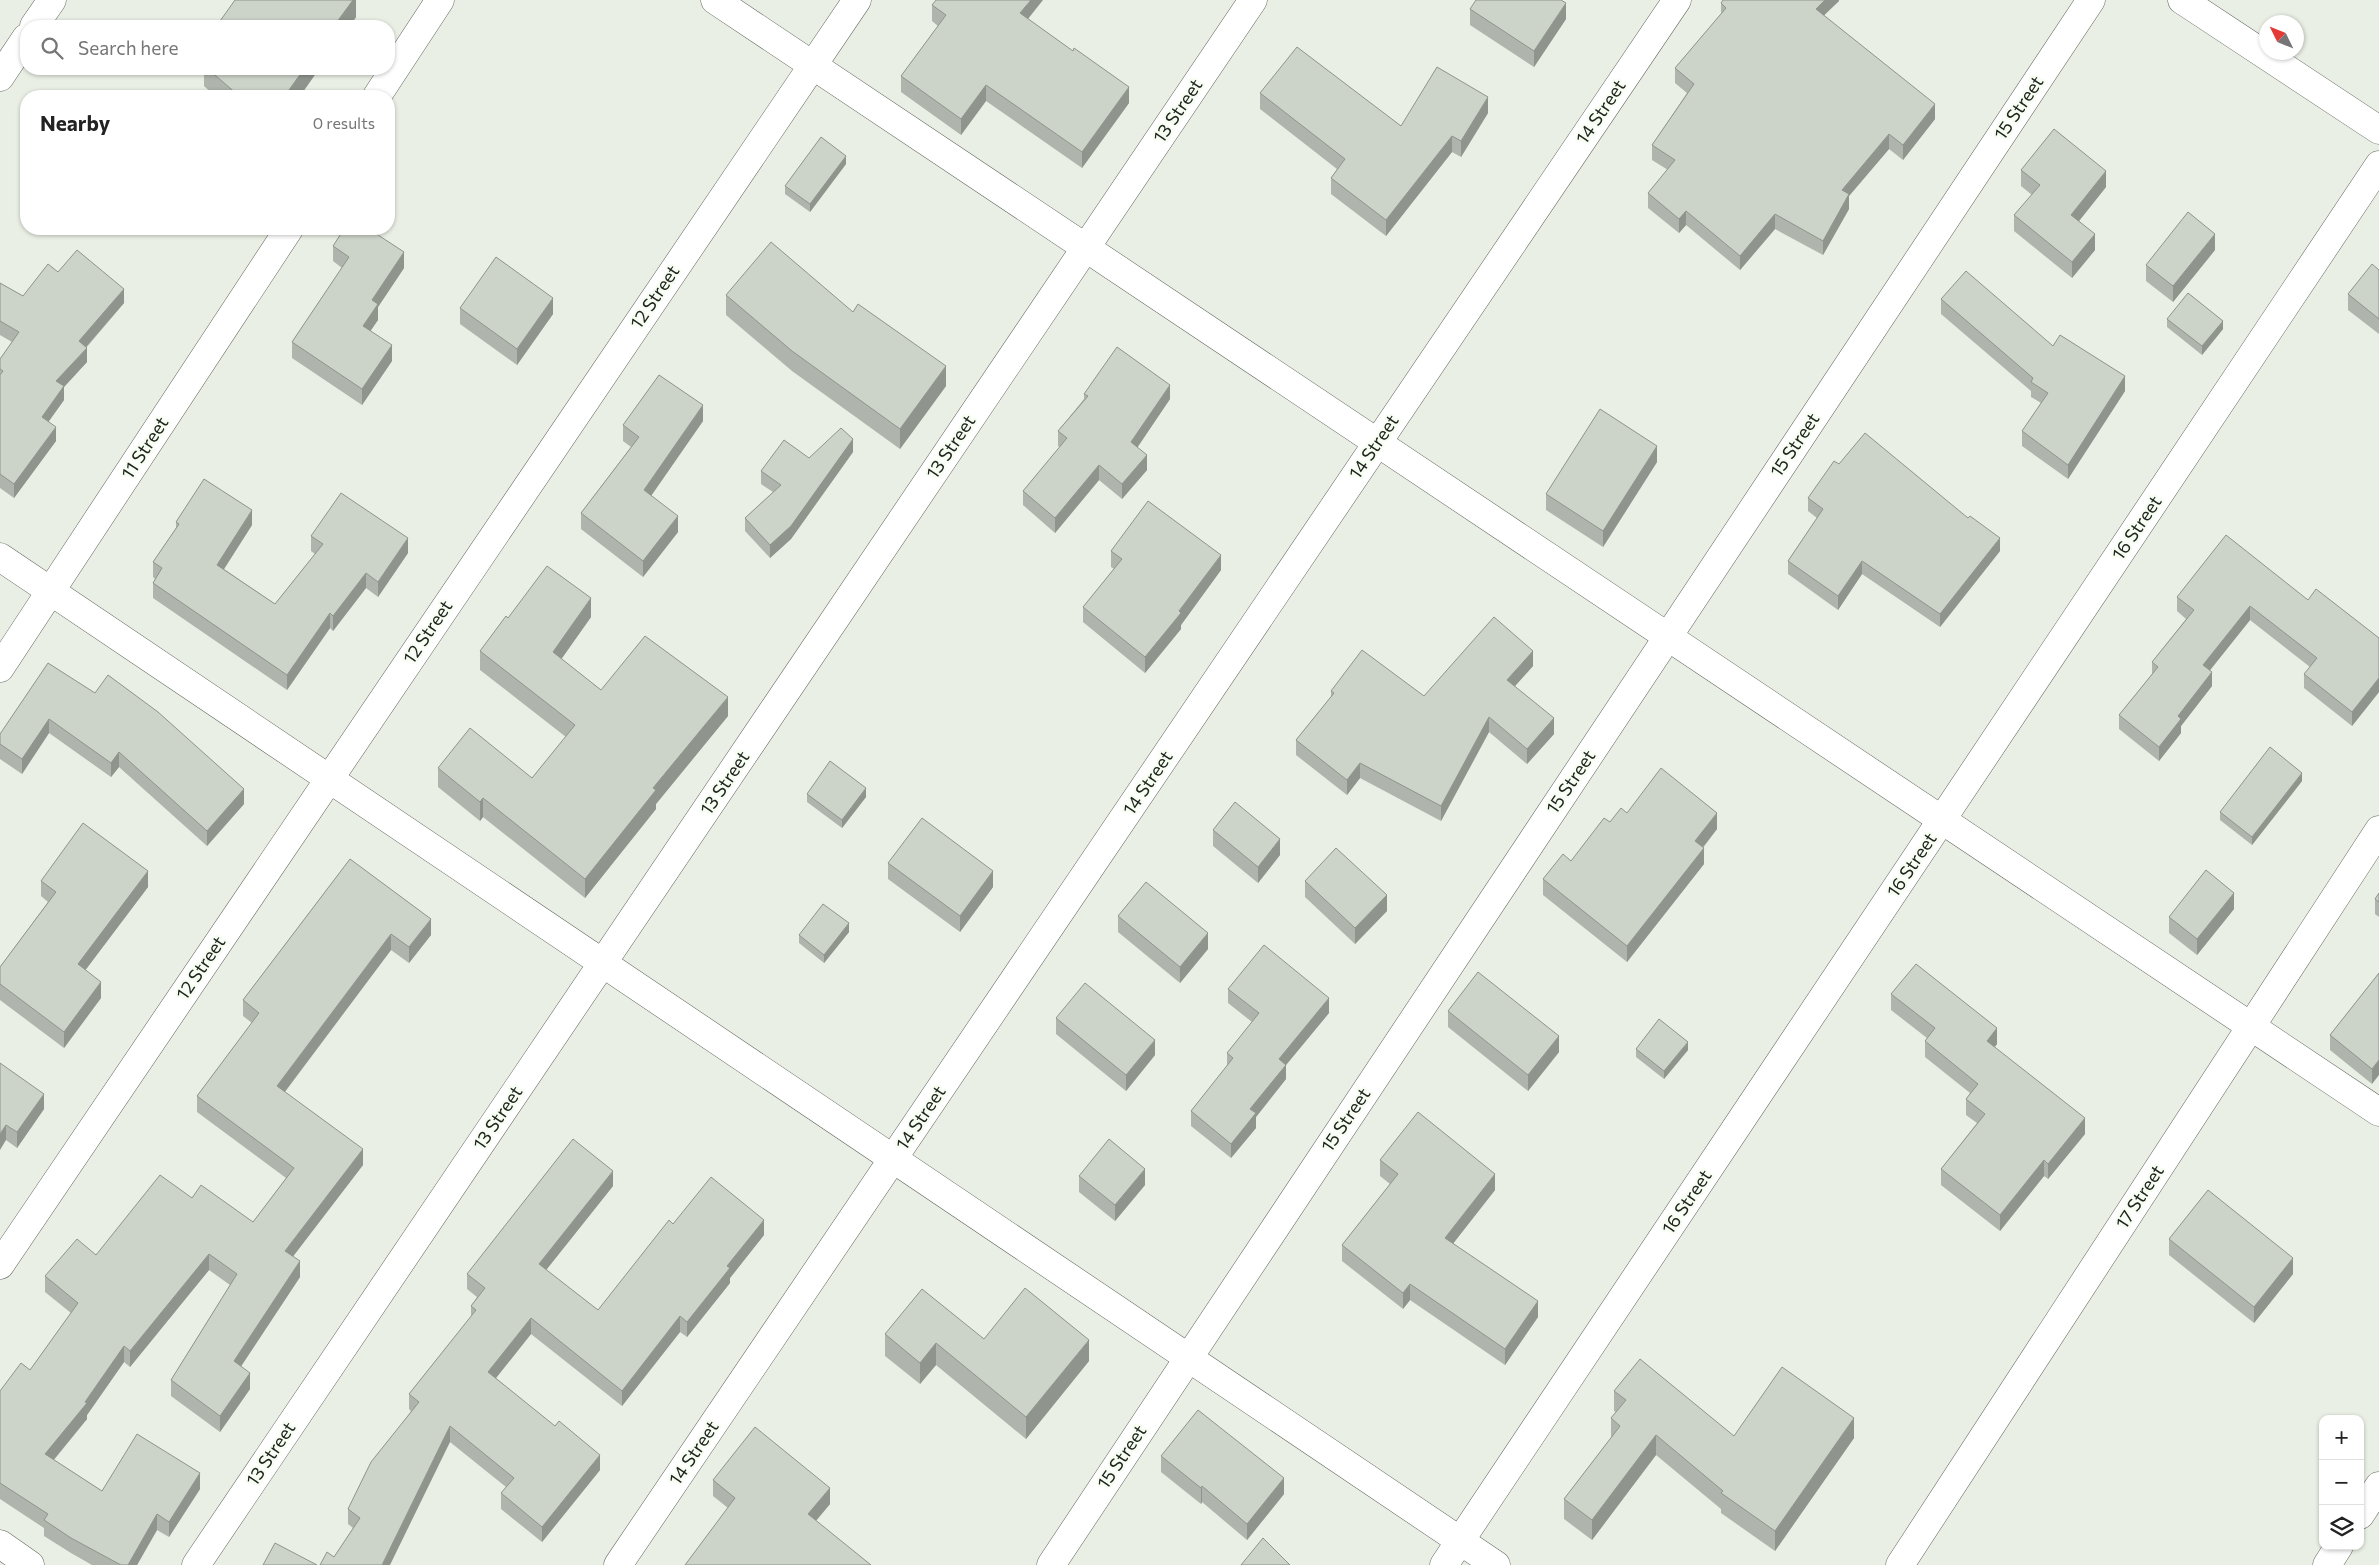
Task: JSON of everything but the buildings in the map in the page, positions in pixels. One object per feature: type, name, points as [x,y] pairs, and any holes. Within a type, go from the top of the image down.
[{"type":"street","points":[[38,20],[52,0]]},
{"type":"street","points":[[395,68],[440,0]]},
{"type":"street","points":[[715,0],[2379,1112]]},
{"type":"street","name":"12 Street","points":[[0,1265],[857,0]]},
{"type":"street","name":"13 Street","points":[[196,1565],[1253,0]]},
{"type":"street","name":"14 Street","points":[[618,1565],[1677,0]]},
{"type":"street","name":"15 Street","points":[[1051,1565],[2091,0]]},
{"type":"street","points":[[2182,0],[2379,130]]},
{"type":"street","points":[[0,77],[20,47]]},
{"type":"street","points":[[380,90],[390,75]]},
{"type":"street","name":"16 Street","points":[[1444,1565],[2379,165]]},
{"type":"street","name":"11 Street","points":[[0,668],[285,235]]},
{"type":"street","points":[[0,557],[1496,1565]]},
{"type":"street","name":"17 Street","points":[[1900,1565],[2379,830]]},
{"type":"street","points":[[2364,1509],[2379,1486]]},
{"type":"street","points":[[0,1544],[30,1565]]},
{"type":"street","points":[[2327,1565],[2336,1550]]}]
